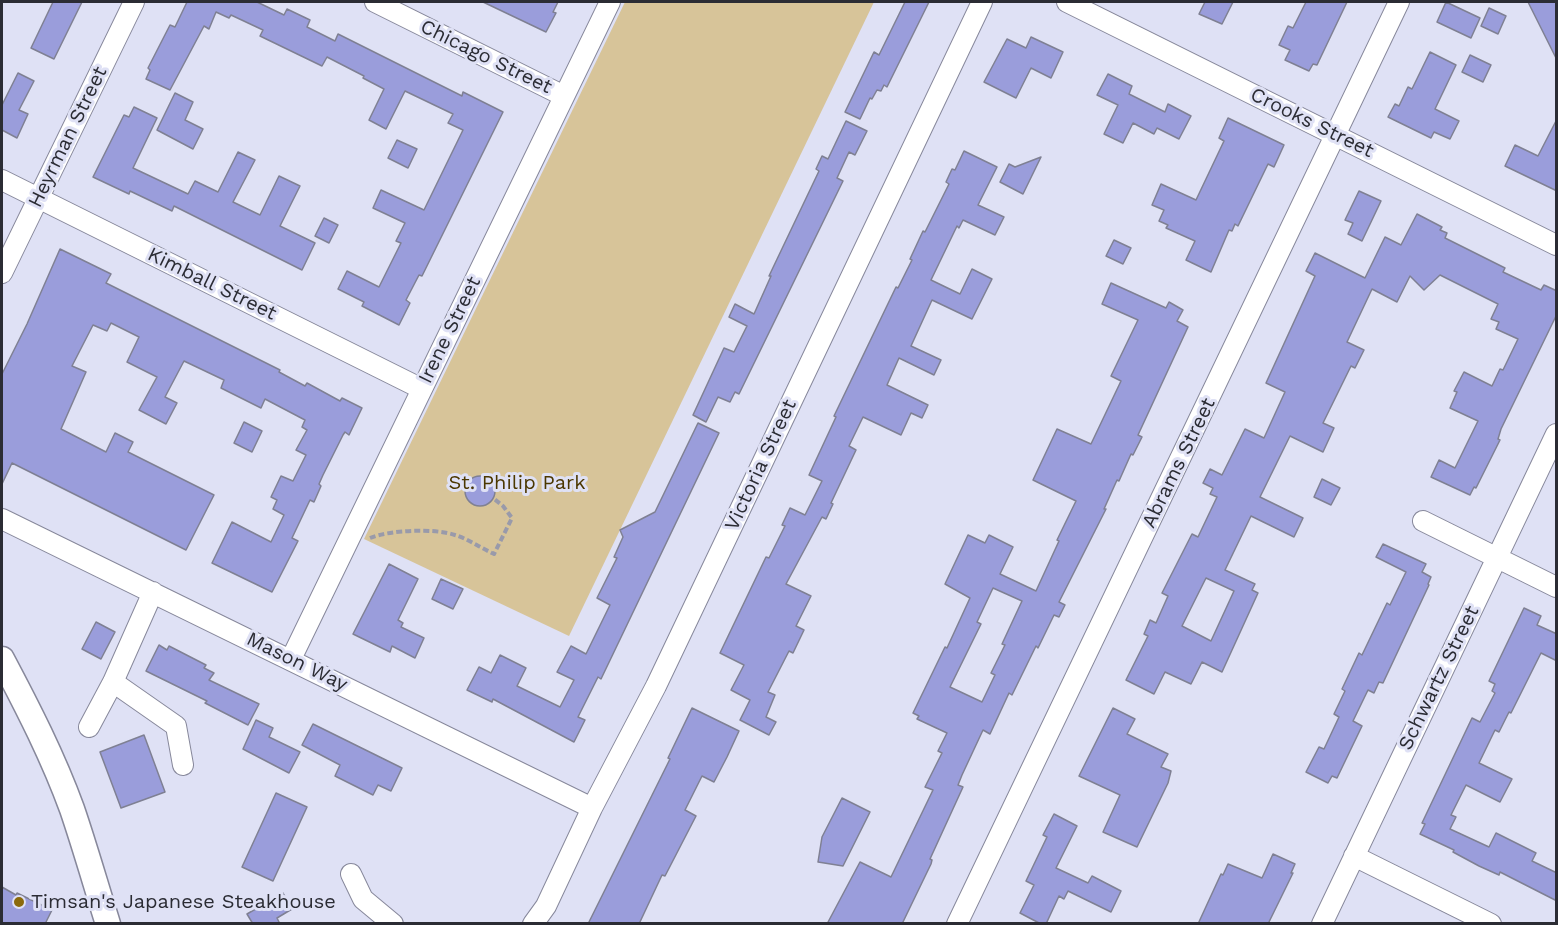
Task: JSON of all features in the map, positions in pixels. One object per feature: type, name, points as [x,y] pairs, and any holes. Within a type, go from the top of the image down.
[{"type":"main road","points":[[2,659],[52,759],[72,809],[108,924]]},
{"type":"street","name":"Heyrman Street","points":[[2,273],[134,2]]},
{"type":"street","name":"Chicago Street","points":[[375,2],[564,96]]},
{"type":"street","name":"Irene Street","points":[[291,659],[610,2]]},
{"type":"street","name":"Victoria Street","points":[[533,924],[546,906],[592,807],[656,686],[982,2]]},
{"type":"street","name":"Crooks Street","points":[[1067,2],[1557,245]]},
{"type":"street","name":"Abrams Street","points":[[957,924],[1399,2]]},
{"type":"street","name":"Kimball Street","points":[[2,180],[422,389]]},
{"type":"street","name":"Schwartz Street","points":[[1322,924],[1557,434]]},
{"type":"street","name":"Mason Way","points":[[2,519],[592,807]]},
{"type":"street","points":[[1423,521],[1557,587]]},
{"type":"street","points":[[89,726],[113,682],[153,592]]},
{"type":"street","points":[[113,682],[176,726],[183,765]]},
{"type":"street","points":[[1354,856],[1491,924]]},
{"type":"street","points":[[351,874],[363,899],[393,924]]},
{"type":"path","points":[[367,544],[370,538],[380,534],[438,532],[455,534],[494,554],[512,518],[504,506],[493,498]]},
{"type":"green space","name":"St. Philip Park","points":[[625,2],[874,2],[569,636],[364,539]]},
{"type":"building","points":[[53,2],[82,2],[54,59],[31,48]]},
{"type":"building","points":[[187,2],[257,2],[284,15],[287,9],[310,20],[307,27],[335,41],[338,34],[462,96],[463,92],[503,112],[422,276],[419,275],[406,300],[410,303],[399,325],[362,306],[364,302],[338,289],[347,271],[379,287],[401,243],[396,241],[405,223],[373,208],[381,190],[424,210],[463,130],[448,123],[453,114],[405,91],[386,129],[369,120],[384,89],[327,57],[322,66],[260,36],[263,30],[231,15],[229,18],[216,12],[209,29],[204,26],[170,90],[146,79],[150,70],[148,68],[170,25],[175,27]]},
{"type":"building","points":[[483,2],[558,2],[553,12],[556,13],[546,32]]},
{"type":"building","points":[[905,2],[929,2],[887,87],[884,85],[881,91],[877,90],[872,99],[870,98],[860,119],[845,112],[874,52],[879,55]]},
{"type":"building","points":[[1205,2],[1233,2],[1222,24],[1199,14]]},
{"type":"building","points":[[1306,2],[1347,2],[1317,65],[1313,64],[1309,71],[1285,60],[1290,50],[1279,45],[1288,26],[1293,28]]},
{"type":"building","points":[[1446,2],[1480,18],[1471,38],[1437,22]]},
{"type":"building","points":[[1528,2],[1557,2],[1557,60]]},
{"type":"building","points":[[1489,8],[1506,16],[1498,34],[1481,26]]},
{"type":"building","points":[[1031,37],[1063,52],[1051,78],[1031,68],[1016,98],[984,82],[1007,39],[1026,48]]},
{"type":"building","points":[[1430,52],[1456,65],[1435,109],[1459,121],[1450,139],[1434,132],[1431,138],[1388,117],[1395,104],[1399,106],[1408,87],[1412,89]]},
{"type":"building","points":[[1470,55],[1491,65],[1483,82],[1462,72]]},
{"type":"building","points":[[18,73],[34,81],[19,110],[28,114],[17,138],[2,130],[2,105]]},
{"type":"building","points":[[1108,74],[1132,86],[1129,94],[1165,112],[1168,104],[1191,116],[1179,139],[1157,128],[1154,134],[1133,123],[1123,143],[1104,134],[1118,105],[1097,95]]},
{"type":"building","points":[[175,93],[193,102],[185,120],[203,129],[193,149],[157,130]]},
{"type":"building","points":[[134,107],[157,118],[133,168],[188,194],[195,181],[218,192],[238,152],[255,160],[233,202],[260,215],[279,176],[300,186],[280,226],[315,243],[302,270],[174,206],[172,211],[93,177],[124,115],[129,117]]},
{"type":"building","points":[[1228,118],[1284,145],[1274,167],[1268,164],[1238,226],[1235,224],[1232,231],[1229,230],[1211,272],[1186,260],[1195,241],[1166,228],[1168,225],[1159,221],[1164,210],[1152,205],[1161,184],[1196,200],[1224,141],[1219,138]]},
{"type":"building","points":[[1557,119],[1557,191],[1505,166],[1515,145],[1538,156]]},
{"type":"building","points":[[846,121],[867,131],[855,155],[849,152],[837,178],[843,181],[739,394],[735,392],[730,402],[718,397],[706,422],[693,415],[724,348],[734,352],[747,326],[729,317],[735,304],[754,314],[771,276],[769,276],[819,171],[816,169],[822,156],[828,159]]},
{"type":"building","points":[[397,140],[417,149],[408,168],[388,158]]},
{"type":"building","points":[[964,151],[997,167],[978,205],[1004,217],[995,235],[963,220],[959,228],[957,226],[931,280],[960,294],[972,269],[992,279],[972,319],[932,300],[911,346],[941,360],[934,375],[899,358],[887,385],[928,405],[922,418],[911,413],[901,435],[863,417],[849,446],[856,450],[831,503],[833,504],[826,519],[822,517],[786,584],[811,596],[796,626],[804,630],[793,653],[789,651],[768,692],[775,695],[766,717],[776,722],[769,735],[740,720],[750,700],[731,690],[744,665],[720,653],[766,557],[769,558],[785,526],[782,525],[790,508],[805,515],[822,481],[809,475],[836,417],[834,416],[896,287],[898,288],[912,260],[910,259],[923,231],[925,232],[949,184],[946,182],[952,169],[955,170]]},
{"type":"building","points":[[1041,157],[1023,194],[1000,182],[1009,164],[1015,167]]},
{"type":"building","points":[[1359,191],[1381,201],[1362,241],[1348,234],[1353,223],[1345,220]]},
{"type":"building","points":[[1417,214],[1442,227],[1440,230],[1447,233],[1445,238],[1505,268],[1503,272],[1541,290],[1544,285],[1557,291],[1557,314],[1501,429],[1498,439],[1500,440],[1476,488],[1474,487],[1470,495],[1431,477],[1439,460],[1455,468],[1478,421],[1450,408],[1457,392],[1454,391],[1464,372],[1492,386],[1500,369],[1503,370],[1518,339],[1496,329],[1499,322],[1491,319],[1498,304],[1440,275],[1424,290],[1410,276],[1397,302],[1372,289],[1347,342],[1364,350],[1355,368],[1351,366],[1323,423],[1334,428],[1323,452],[1290,436],[1260,497],[1303,518],[1294,537],[1251,516],[1225,570],[1255,584],[1252,590],[1258,593],[1222,672],[1202,662],[1191,684],[1165,672],[1154,694],[1126,680],[1148,636],[1144,634],[1150,620],[1156,623],[1168,596],[1162,593],[1192,534],[1198,537],[1217,497],[1210,494],[1213,488],[1203,483],[1210,469],[1222,475],[1245,429],[1264,438],[1285,392],[1266,383],[1315,276],[1306,271],[1315,253],[1365,278],[1385,237],[1401,245]],"holes":[[[1206,578],[1234,591],[1211,641],[1182,626]]]},
{"type":"building","points":[[324,218],[338,225],[329,243],[315,236]]},
{"type":"building","points":[[1114,240],[1131,248],[1123,264],[1106,256]]},
{"type":"building","points":[[60,249],[111,274],[106,283],[280,370],[279,372],[305,386],[307,383],[340,401],[342,398],[362,408],[349,435],[345,432],[343,435],[319,484],[321,486],[314,502],[310,500],[292,538],[298,541],[272,592],[212,563],[232,522],[271,542],[284,515],[273,509],[277,500],[271,497],[281,476],[293,481],[306,455],[296,450],[307,430],[302,427],[305,420],[265,399],[261,408],[221,388],[224,380],[184,361],[165,397],[177,403],[166,424],[139,410],[157,377],[127,362],[139,337],[111,323],[107,331],[93,325],[72,366],[86,372],[61,429],[106,452],[115,433],[133,442],[128,452],[214,495],[186,550],[12,463],[2,484],[2,374]]},
{"type":"building","points":[[1111,283],[1166,308],[1169,302],[1183,310],[1177,321],[1188,327],[1138,435],[1142,437],[1133,455],[1131,454],[1119,481],[1117,480],[1104,509],[1106,509],[1059,602],[1065,605],[1059,617],[1054,615],[1012,695],[1009,693],[990,734],[983,730],[958,785],[963,787],[930,859],[931,864],[902,924],[827,924],[860,862],[891,877],[933,790],[925,787],[942,753],[938,751],[947,733],[917,719],[919,716],[913,713],[970,598],[945,584],[968,535],[985,543],[989,535],[1013,547],[1000,574],[1036,591],[1059,541],[1057,540],[1076,501],[1033,480],[1057,429],[1091,444],[1121,381],[1111,376],[1138,320],[1102,304]],"holes":[[[993,588],[1022,601],[1002,644],[1005,645],[991,673],[995,675],[982,702],[950,687],[981,624],[977,622]]]},
{"type":"building","points":[[244,422],[262,431],[252,452],[234,443]]},
{"type":"building","points":[[698,423],[719,433],[601,679],[598,677],[578,717],[585,720],[574,742],[493,699],[492,702],[467,690],[479,667],[491,673],[500,655],[526,668],[517,686],[560,707],[574,680],[557,672],[571,646],[586,654],[610,605],[597,598],[617,558],[614,557],[623,537],[620,530],[655,512]]},
{"type":"building","points":[[480,476],[491,480],[495,491],[491,502],[480,506],[469,502],[465,491],[469,480]]},
{"type":"building","points":[[1322,479],[1340,488],[1331,505],[1314,497]]},
{"type":"building","points":[[1383,544],[1426,564],[1422,572],[1431,577],[1383,683],[1379,682],[1374,693],[1368,690],[1353,721],[1362,726],[1337,778],[1332,776],[1328,783],[1306,772],[1319,747],[1324,749],[1339,717],[1334,714],[1345,691],[1342,689],[1359,653],[1362,655],[1387,603],[1390,605],[1406,572],[1376,557]]},
{"type":"building","points":[[389,564],[418,579],[398,620],[403,623],[401,627],[424,638],[415,658],[392,646],[390,652],[353,634]]},
{"type":"building","points":[[441,579],[463,589],[453,609],[432,599]]},
{"type":"building","points":[[1524,608],[1541,616],[1537,625],[1557,634],[1557,661],[1541,653],[1511,713],[1509,712],[1499,732],[1495,730],[1479,763],[1512,779],[1500,802],[1466,785],[1451,815],[1456,817],[1450,829],[1489,847],[1496,833],[1536,853],[1532,861],[1557,873],[1557,901],[1500,872],[1499,875],[1479,866],[1453,852],[1454,850],[1420,834],[1425,824],[1422,823],[1472,718],[1480,722],[1495,693],[1492,691],[1495,684],[1489,681]]},
{"type":"building","points":[[96,622],[115,632],[101,659],[82,649]]},
{"type":"building","points":[[159,645],[167,650],[169,646],[206,665],[204,668],[214,673],[209,680],[259,704],[248,725],[205,703],[207,701],[146,671]]},
{"type":"building","points":[[692,708],[739,731],[727,757],[714,782],[702,776],[685,810],[696,816],[665,876],[662,875],[639,924],[588,924],[670,759],[668,758]]},
{"type":"building","points":[[1113,708],[1135,719],[1127,734],[1168,754],[1161,767],[1171,771],[1168,783],[1137,847],[1103,832],[1120,795],[1079,776]]},
{"type":"building","points":[[256,720],[273,728],[269,737],[300,752],[289,773],[243,749]]},
{"type":"building","points":[[313,724],[402,768],[391,791],[378,785],[373,795],[335,776],[340,765],[302,745]]},
{"type":"building","points":[[144,735],[165,792],[121,808],[100,752]]},
{"type":"building","points":[[276,793],[307,807],[273,881],[242,867]]},
{"type":"building","points":[[842,798],[870,812],[843,866],[818,862],[822,837]]},
{"type":"building","points":[[1054,814],[1077,826],[1056,868],[1088,883],[1092,876],[1121,891],[1111,912],[1068,891],[1064,899],[1059,896],[1046,924],[1041,924],[1020,913],[1034,885],[1026,881],[1047,837],[1043,835]]},
{"type":"building","points":[[1273,854],[1295,864],[1291,873],[1293,873],[1268,924],[1198,924],[1228,864],[1262,878]]},
{"type":"building","name":"Timsan's Japanese Steakhouse","points":[[2,887],[52,910],[45,924],[2,924]]},
{"type":"building","points":[[283,893],[292,909],[277,918],[280,924],[253,924],[247,914]]},
{"type":"place","name":"Timsan's Japanese Steakhouse","points":[[19,902]]}]
